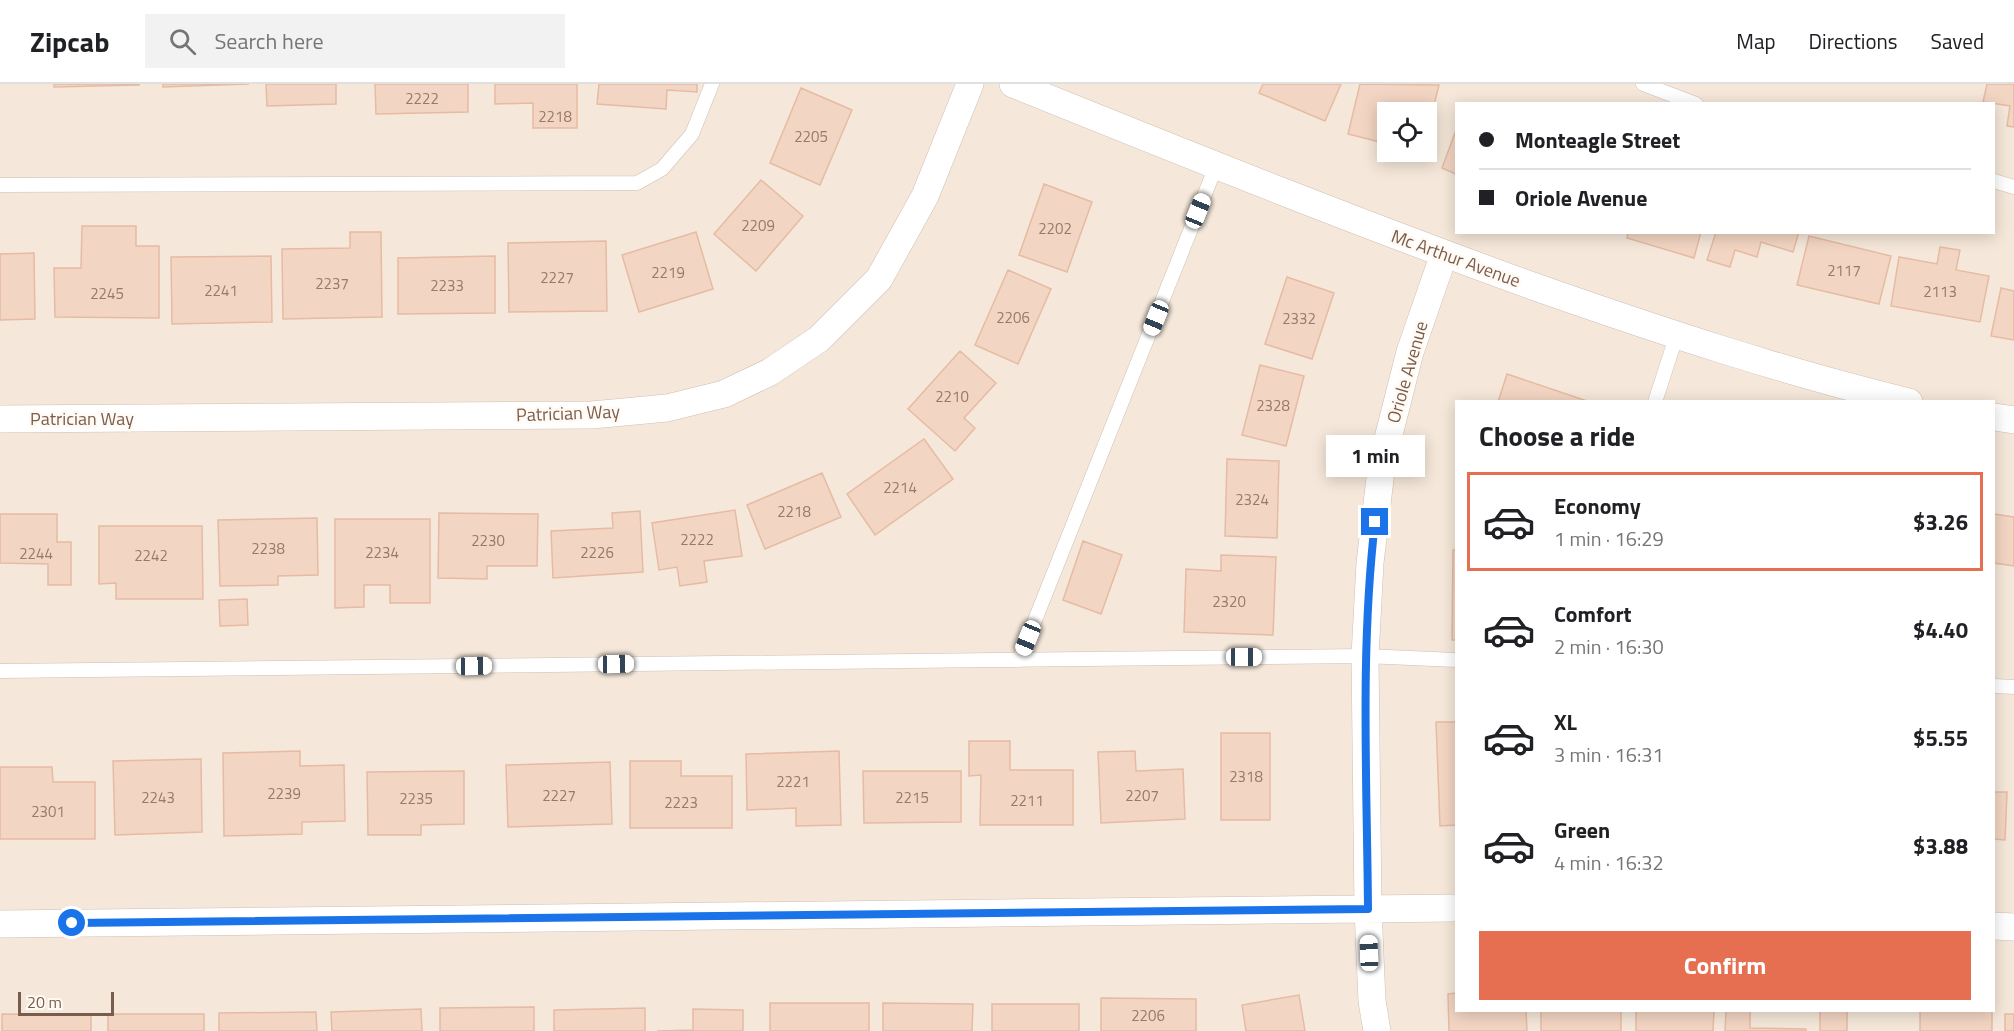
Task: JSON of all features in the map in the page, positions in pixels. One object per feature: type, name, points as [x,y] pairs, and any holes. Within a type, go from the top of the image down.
[{"type":"street","name":"Patrician Way","points":[[0,419],[592,415],[667,408],[724,394],[770,372],[819,339],[879,279],[925,196],[970,84]]},
{"type":"street","name":"Mc Arthur Avenue","points":[[1013,84],[1444,254],[1676,337],[1833,384],[1901,400]]},
{"type":"street","name":"Oriole Avenue","points":[[1377,1031],[1372,1001],[1368,909],[1365,656],[1370,563],[1382,462],[1410,352],[1444,254]]},
{"type":"street","points":[[1995,417],[2014,420]]},
{"type":"street","points":[[0,924],[1455,908]]},
{"type":"street","points":[[1995,926],[2014,927]]},
{"type":"lane","points":[[0,185],[637,183],[662,169],[692,134],[712,84]]},
{"type":"lane","points":[[1644,84],[1691,102]]},
{"type":"lane","points":[[1019,660],[1216,166]]},
{"type":"lane","points":[[1995,181],[2014,187]]},
{"type":"lane","points":[[1656,400],[1676,337]]},
{"type":"lane","points":[[0,671],[1365,656],[1455,660]]},
{"type":"lane","points":[[1995,686],[2014,687]]},
{"type":"shaded area","points":[[0,84],[2014,84],[2014,1031],[0,1031]]},
{"type":"building","points":[[54,84],[139,84],[139,85],[54,87]]},
{"type":"building","points":[[163,84],[249,84],[163,87]]},
{"type":"building","points":[[266,84],[336,84],[336,104],[267,106]]},
{"type":"building","points":[[375,84],[468,84],[468,112],[376,114]]},
{"type":"building","points":[[495,84],[577,84],[577,128],[533,128],[533,103],[495,104]]},
{"type":"building","points":[[599,84],[697,84],[697,92],[667,90],[666,109],[597,104]]},
{"type":"building","points":[[1263,84],[1341,84],[1325,121],[1259,93]]},
{"type":"building","points":[[1360,84],[1439,85],[1435,102],[1377,102],[1377,141],[1348,134]]},
{"type":"building","points":[[1987,84],[2014,84],[2014,127],[2007,126],[2010,106],[1983,102]]},
{"type":"building","points":[[801,88],[852,110],[820,185],[770,163]]},
{"type":"building","points":[[1455,133],[1455,174],[1442,168]]},
{"type":"building","points":[[761,180],[803,216],[756,271],[714,234]]},
{"type":"building","points":[[1044,184],[1092,202],[1067,272],[1019,255]]},
{"type":"building","points":[[82,226],[136,226],[136,246],[159,246],[159,318],[55,317],[54,268],[81,268]]},
{"type":"building","points":[[350,232],[381,232],[382,317],[283,319],[282,249],[350,248]]},
{"type":"building","points":[[696,232],[713,289],[639,312],[622,255]]},
{"type":"building","points":[[1628,234],[1700,234],[1694,258],[1627,238]]},
{"type":"building","points":[[1715,234],[1798,234],[1793,252],[1761,242],[1757,257],[1735,250],[1730,267],[1707,260]]},
{"type":"building","points":[[1809,236],[1891,256],[1879,304],[1797,285]]},
{"type":"building","points":[[606,241],[607,311],[509,312],[508,243]]},
{"type":"building","points":[[1940,247],[1960,250],[1956,270],[1989,276],[1980,322],[1891,306],[1899,257],[1937,264]]},
{"type":"building","points":[[34,253],[35,319],[0,320],[0,254]]},
{"type":"building","points":[[271,256],[272,322],[172,324],[171,257]]},
{"type":"building","points":[[495,256],[495,313],[398,314],[398,258]]},
{"type":"building","points":[[1008,270],[1051,289],[1018,364],[975,345]]},
{"type":"building","points":[[1287,277],[1334,293],[1312,359],[1265,344]]},
{"type":"building","points":[[2001,288],[2014,291],[2014,340],[1991,336]]},
{"type":"building","points":[[960,351],[996,383],[964,418],[975,428],[955,451],[908,409]]},
{"type":"building","points":[[1260,365],[1304,376],[1286,446],[1242,435]]},
{"type":"building","points":[[1507,374],[1584,400],[1499,400]]},
{"type":"building","points":[[924,439],[953,479],[875,535],[847,494]]},
{"type":"building","points":[[1227,459],[1279,461],[1277,538],[1225,536]]},
{"type":"building","points":[[822,473],[841,517],[765,549],[747,505]]},
{"type":"building","points":[[735,510],[742,556],[704,561],[707,582],[680,586],[677,567],[659,570],[652,523]]},
{"type":"building","points":[[640,511],[643,572],[553,578],[551,531],[613,528],[612,513]]},
{"type":"building","points":[[439,513],[538,514],[537,566],[487,566],[487,579],[438,578]]},
{"type":"building","points":[[0,514],[57,514],[57,542],[71,542],[71,585],[48,585],[48,564],[0,563]]},
{"type":"building","points":[[1995,514],[2014,517],[2014,566],[1995,563]]},
{"type":"building","points":[[317,518],[318,575],[278,576],[278,585],[220,586],[218,520]]},
{"type":"building","points":[[335,519],[430,519],[430,603],[390,603],[390,585],[364,585],[364,607],[335,608]]},
{"type":"building","points":[[99,526],[202,526],[203,599],[116,599],[116,583],[99,584]]},
{"type":"building","points":[[1083,541],[1122,555],[1101,614],[1063,600]]},
{"type":"building","points":[[1453,550],[1455,550],[1455,640],[1452,640]]},
{"type":"building","points":[[1221,555],[1276,557],[1273,635],[1184,632],[1186,569],[1221,571]]},
{"type":"building","points":[[247,599],[248,625],[220,626],[219,600]]},
{"type":"building","points":[[1436,722],[1455,722],[1455,825],[1440,826]]},
{"type":"building","points":[[1221,733],[1270,733],[1270,820],[1221,820]]},
{"type":"building","points":[[969,741],[1010,741],[1010,770],[1073,770],[1073,825],[980,825],[981,775],[969,776]]},
{"type":"building","points":[[300,751],[300,766],[344,765],[345,821],[302,822],[302,834],[224,836],[223,753]]},
{"type":"building","points":[[839,751],[841,825],[796,826],[796,808],[747,810],[746,754]]},
{"type":"building","points":[[1135,751],[1136,771],[1183,769],[1185,819],[1101,823],[1098,752]]},
{"type":"building","points":[[201,759],[202,832],[115,835],[113,761]]},
{"type":"building","points":[[630,761],[681,761],[681,776],[732,776],[732,828],[630,828]]},
{"type":"building","points":[[610,762],[612,824],[508,827],[506,765]]},
{"type":"building","points":[[0,767],[52,767],[53,782],[95,782],[95,839],[0,839]]},
{"type":"building","points":[[464,771],[464,824],[421,825],[421,835],[368,835],[367,772]]},
{"type":"building","points":[[863,771],[961,771],[961,822],[864,823]]},
{"type":"building","points":[[1995,792],[2007,792],[2005,840],[1995,839]]},
{"type":"building","points":[[1455,993],[1455,1012],[1526,1012],[1527,1031],[1449,1031],[1448,994]]},
{"type":"building","points":[[1299,995],[1305,1031],[1246,1031],[1242,1005]]},
{"type":"building","points":[[1101,998],[1196,999],[1196,1031],[1101,1031]]},
{"type":"building","points":[[770,1003],[869,1003],[869,1031],[770,1031]]},
{"type":"building","points":[[883,1003],[973,1004],[972,1031],[883,1031]]},
{"type":"building","points":[[992,1004],[1079,1004],[1079,1031],[992,1031]]},
{"type":"building","points":[[534,1007],[534,1031],[440,1031],[440,1008]]},
{"type":"building","points":[[645,1008],[645,1031],[554,1031],[554,1010]]},
{"type":"building","points":[[421,1009],[422,1031],[332,1031],[331,1012]]},
{"type":"building","points":[[693,1009],[743,1010],[743,1031],[657,1031],[693,1030]]},
{"type":"building","points":[[316,1012],[317,1031],[219,1031],[219,1013]]},
{"type":"building","points":[[1541,1012],[1621,1012],[1621,1031],[1541,1031]]},
{"type":"building","points":[[1636,1012],[1714,1012],[1713,1031],[1636,1031]]},
{"type":"building","points":[[1726,1012],[1750,1012],[1750,1028],[1806,1029],[1806,1031],[1725,1031]]},
{"type":"building","points":[[1820,1012],[1847,1012],[1847,1031],[1820,1031]]},
{"type":"building","points":[[1920,1012],[1992,1012],[1992,1031],[1920,1031]]},
{"type":"building","points":[[2,1014],[91,1015],[91,1031],[2,1031]]},
{"type":"building","points":[[108,1014],[204,1014],[204,1031],[108,1031]]},
{"type":"building","points":[[2005,1014],[2014,1014],[2014,1031],[2005,1031]]},
{"type":"route","points":[[72,923],[1368,909],[1365,656],[1370,563],[1375,522]]}]
